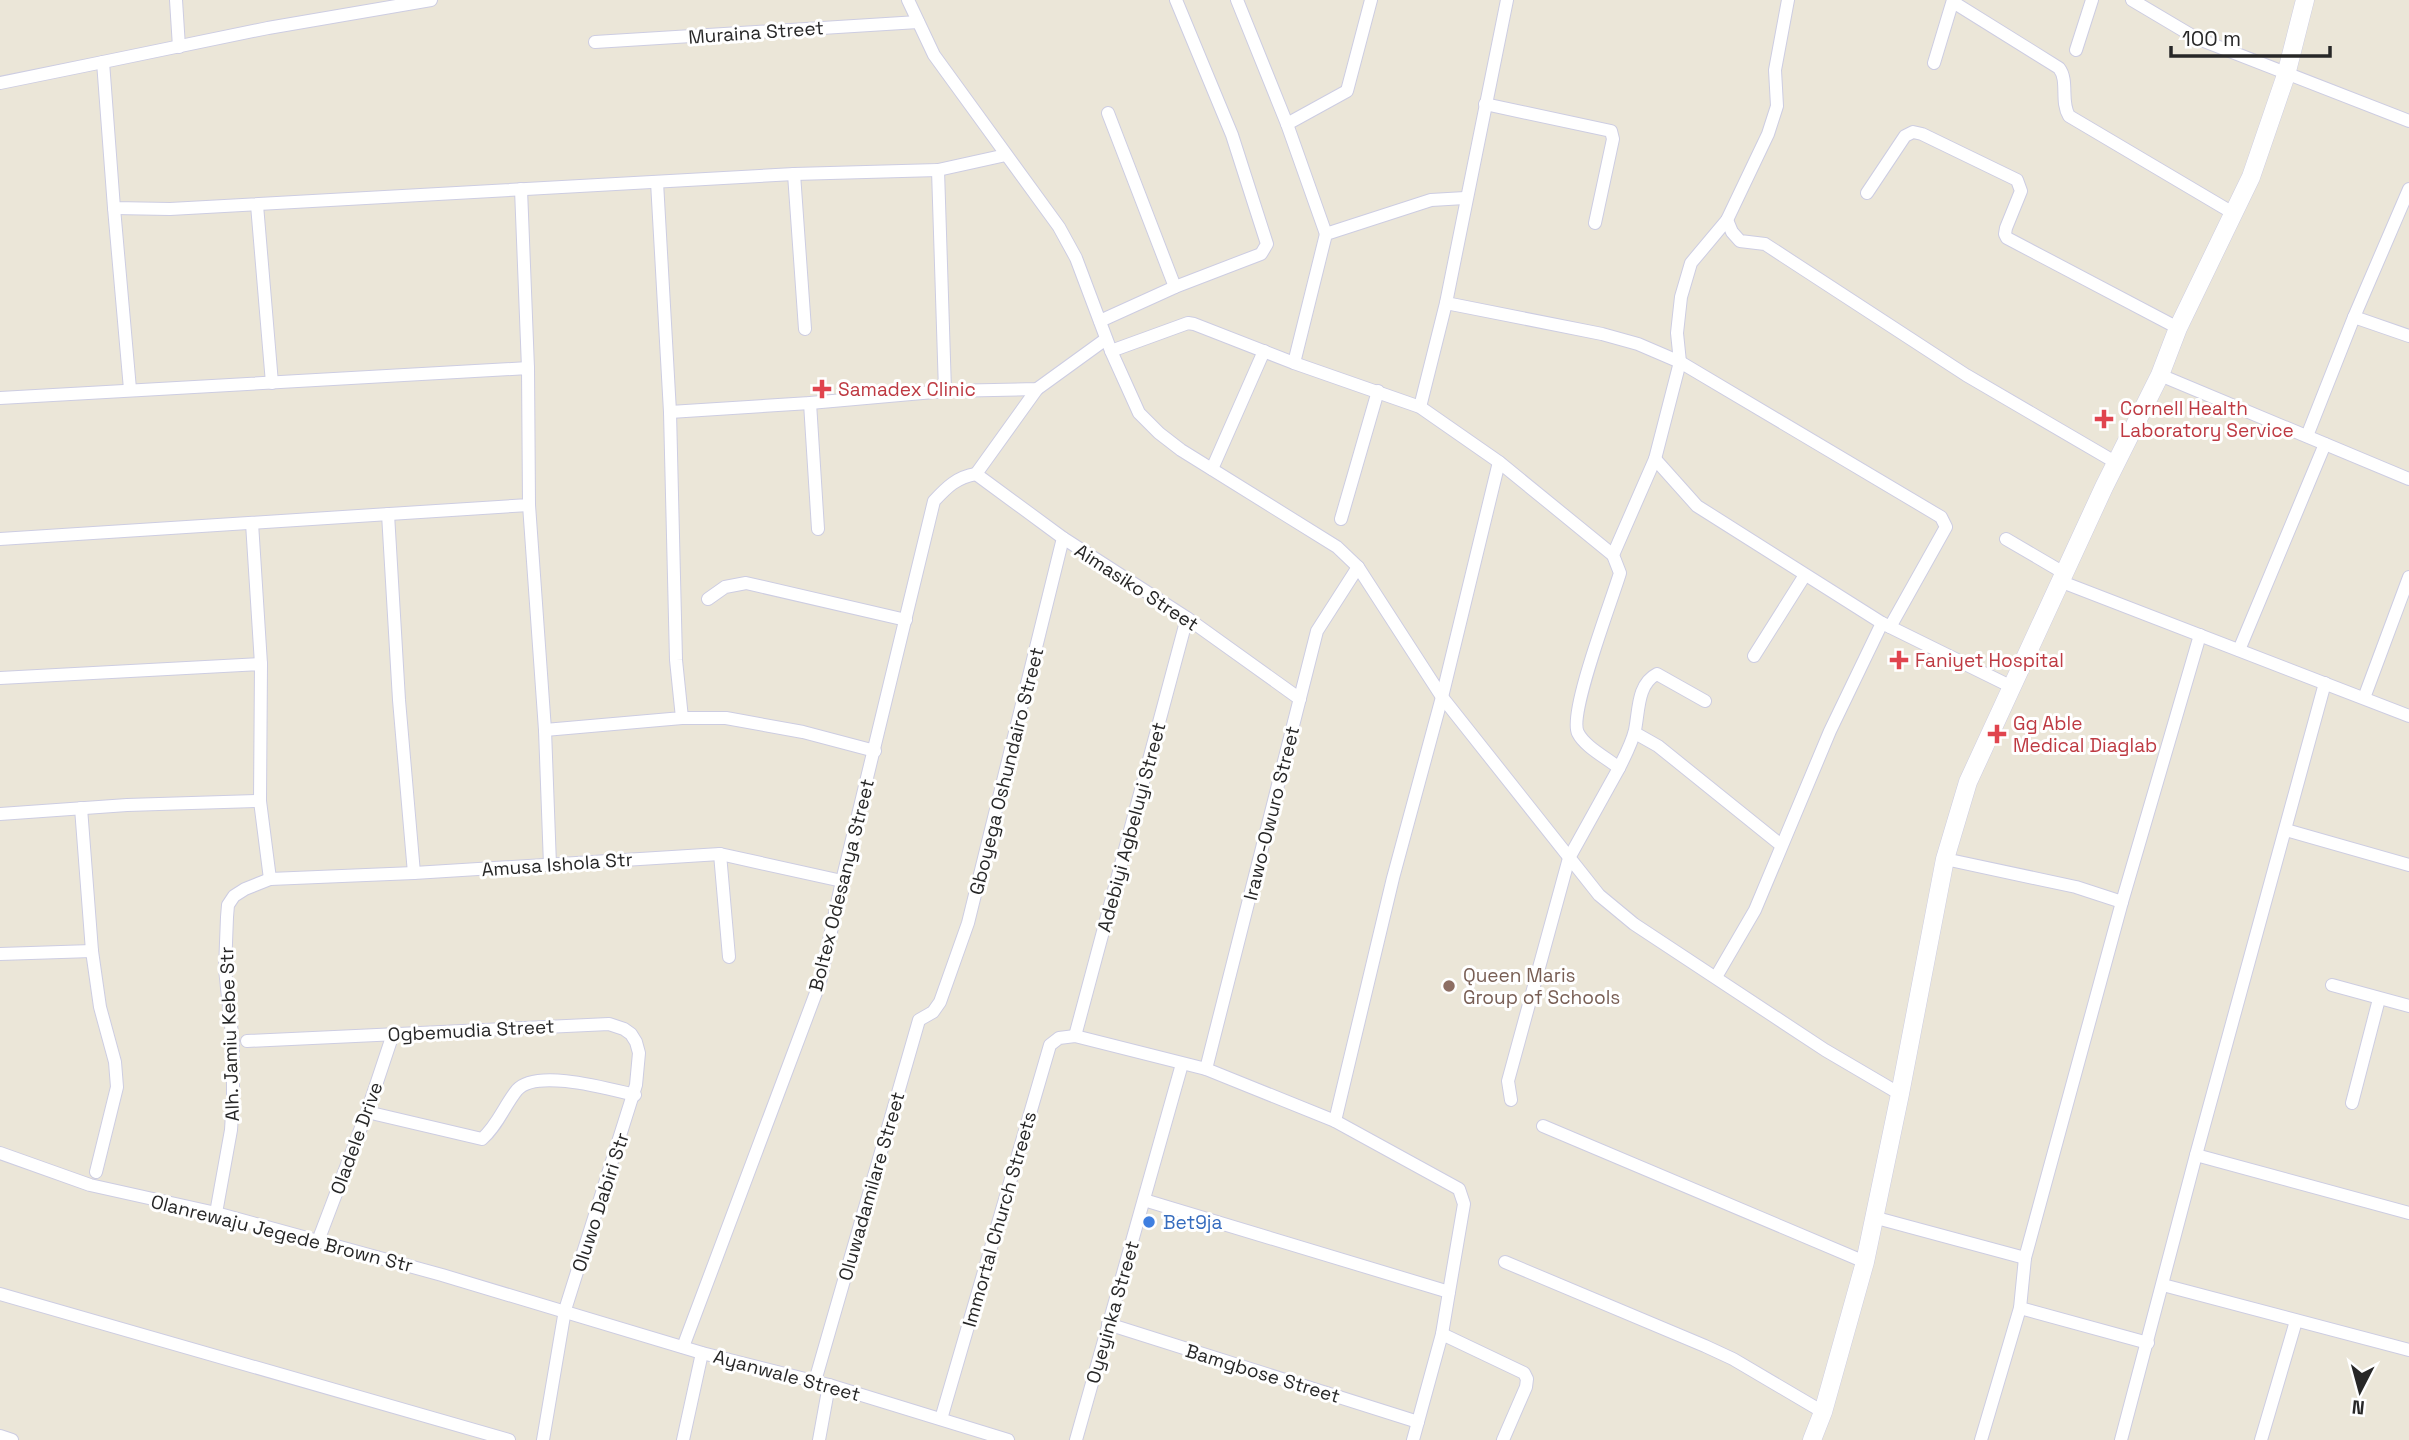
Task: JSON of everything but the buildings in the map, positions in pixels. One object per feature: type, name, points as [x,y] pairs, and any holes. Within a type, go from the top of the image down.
[{"type":"main road","points":[[1812,1440],[1823,1412],[1865,1262],[1945,859],[1968,782],[2115,463],[2160,375],[2178,328],[2251,177],[2286,75],[2305,0]]},
{"type":"street","points":[[176,0],[179,47]]},
{"type":"street","points":[[0,83],[268,28],[431,0]]},
{"type":"street","points":[[908,0],[934,55],[1059,227],[1076,258],[1109,345],[1139,413],[1159,433],[1337,547],[1357,567],[1442,697],[1599,895],[1634,924],[1825,1049],[1900,1094]]},
{"type":"street","points":[[1100,321],[1175,286],[1261,254],[1267,244],[1232,135],[1176,0]]},
{"type":"street","points":[[1237,0],[1287,124],[1326,234],[1294,363]]},
{"type":"street","points":[[1287,124],[1347,91],[1371,0]]},
{"type":"street","points":[[1420,407],[1446,303],[1507,0]]},
{"type":"street","points":[[1613,555],[1655,459],[1680,362],[1677,333],[1681,297],[1691,263],[1727,220],[1768,134],[1777,106],[1775,70],[1788,0]]},
{"type":"street","points":[[2076,50],[2092,0]]},
{"type":"street","points":[[2132,0],[2196,38],[2409,121]]},
{"type":"street","points":[[1934,63],[1953,1],[2059,68],[2063,74],[2064,105],[2069,116],[2233,213]]},
{"type":"street","name":"Muraina Street","points":[[595,42],[918,22]]},
{"type":"street","points":[[103,62],[130,389]]},
{"type":"street","points":[[1485,104],[1611,131],[1613,139],[1595,223]]},
{"type":"street","points":[[1108,113],[1175,286]]},
{"type":"street","points":[[1867,193],[1905,136],[1913,132],[1922,134],[2017,180],[2021,191],[2006,228],[2007,238],[2178,328]]},
{"type":"street","points":[[114,208],[170,209],[257,205],[794,174],[938,170],[1006,155]]},
{"type":"street","points":[[938,170],[945,391]]},
{"type":"street","points":[[794,174],[805,329]]},
{"type":"street","points":[[657,182],[670,412],[676,660],[682,718]]},
{"type":"street","points":[[521,189],[528,368],[529,505],[545,730],[550,865]]},
{"type":"street","points":[[2307,436],[2409,189]]},
{"type":"street","points":[[1326,234],[1431,200],[1465,198]]},
{"type":"street","points":[[257,205],[272,383]]},
{"type":"street","points":[[1727,220],[1740,241],[1765,244],[1966,375],[2115,463]]},
{"type":"street","points":[[1446,303],[1602,334],[1638,344],[1680,362],[1944,520],[1947,527],[1886,625],[1830,731],[1755,910],[1716,977]]},
{"type":"street","points":[[2354,317],[2409,336]]},
{"type":"street","points":[[976,474],[1037,390],[1109,345],[1188,323],[1420,407],[1499,462],[1613,555],[1620,573],[1591,657],[1575,722],[1581,738],[1619,768]]},
{"type":"street","points":[[1212,469],[1264,351]]},
{"type":"street","points":[[0,398],[528,368]]},
{"type":"street","points":[[2160,375],[2409,479]]},
{"type":"street","points":[[670,412],[945,391],[1037,390]]},
{"type":"street","points":[[1341,519],[1378,391]]},
{"type":"street","points":[[810,403],[818,529]]},
{"type":"street","points":[[2239,650],[2325,444]]},
{"type":"street","points":[[1655,459],[1697,506],[1805,575],[1886,625],[2012,687]]},
{"type":"street","points":[[1335,1121],[1393,878],[1442,697],[1499,462]]},
{"type":"street","name":"Aimasiko Street","points":[[976,474],[1063,538],[1187,618],[1300,699]]},
{"type":"street","name":"Boltex Odesanya Street","points":[[683,1347],[820,982],[934,501],[951,483],[976,474]]},
{"type":"street","points":[[0,539],[529,505]]},
{"type":"street","points":[[388,514],[399,699],[414,873]]},
{"type":"street","points":[[252,523],[261,664],[260,801],[270,878]]},
{"type":"street","name":"Gboyega Oshundairo Street","points":[[940,1002],[968,923],[1063,538]]},
{"type":"street","points":[[2006,539],[2063,578],[2200,635],[2409,716]]},
{"type":"street","name":"Irawo-Owuro Street","points":[[1206,1069],[1317,631],[1357,567]]},
{"type":"street","points":[[1754,656],[1805,575]]},
{"type":"street","points":[[2364,698],[2409,577]]},
{"type":"street","points":[[708,599],[725,587],[746,583],[906,620]]},
{"type":"street","name":"Adebiyi Agbeluyi Street","points":[[1074,1036],[1187,618]]},
{"type":"street","points":[[1981,1440],[2020,1308],[2025,1258],[2122,902],[2200,635]]},
{"type":"street","points":[[0,678],[261,664]]},
{"type":"street","points":[[1511,1100],[1508,1081],[1569,858],[1619,768],[1635,733],[1639,703],[1646,683],[1657,674],[1705,701]]},
{"type":"street","points":[[2122,1440],[2196,1155],[2325,683]]},
{"type":"street","points":[[545,730],[682,718],[726,718],[803,732],[875,751]]},
{"type":"street","points":[[1635,733],[1658,746],[1781,845]]},
{"type":"street","points":[[0,814],[260,801]]},
{"type":"street","points":[[81,808],[92,951],[100,1007],[115,1062],[117,1087],[96,1172]]},
{"type":"street","points":[[2286,830],[2409,865]]},
{"type":"street","points":[[720,854],[729,957]]},
{"type":"street","name":"Amusa Ishola Str","points":[[270,878],[414,873],[720,854],[842,881]]},
{"type":"street","points":[[1945,859],[2076,887],[2122,902]]},
{"type":"street","name":"Alh. Jamiu Kebe Str","points":[[216,1213],[231,1130],[233,1098],[233,1044],[225,969],[226,917],[228,905],[234,896],[270,878]]},
{"type":"street","points":[[0,954],[92,951]]},
{"type":"street","points":[[2332,985],[2409,1006]]},
{"type":"street","points":[[2352,1103],[2379,999]]},
{"type":"street","name":"Oluwadamilare Street","points":[[815,1381],[919,1020],[933,1012],[940,1002]]},
{"type":"street","name":"Ogbemudia Street","points":[[247,1041],[609,1024],[624,1029],[636,1042],[639,1053],[635,1095]]},
{"type":"street","name":"Oladele Drive","points":[[318,1241],[367,1112],[393,1034]]},
{"type":"street","points":[[1074,1036],[1206,1069],[1335,1121],[1459,1189],[1464,1203],[1442,1334],[1413,1440]]},
{"type":"street","name":"Immortal Church Streets","points":[[941,1419],[1050,1045],[1059,1038],[1074,1036]]},
{"type":"street","name":"Oyeyinka Street","points":[[1076,1440],[1182,1063]]},
{"type":"street","points":[[367,1112],[482,1139],[492,1131],[518,1088],[527,1082],[570,1080],[635,1095]]},
{"type":"street","name":"Oluwo Dabiri Str","points":[[543,1440],[565,1310],[635,1095]]},
{"type":"street","points":[[1543,1126],[1865,1262]]},
{"type":"street","name":"Olanrewaju Jegede Brown Str","points":[[0,1153],[90,1185],[216,1213],[565,1310]]},
{"type":"street","points":[[2196,1155],[2409,1213]]},
{"type":"street","points":[[1144,1200],[1449,1292]]},
{"type":"street","points":[[1872,1217],[2025,1258]]},
{"type":"street","points":[[1505,1262],[1705,1346],[1823,1412]]},
{"type":"street","points":[[2163,1285],[2409,1350]]},
{"type":"street","points":[[0,1294],[509,1440]]},
{"type":"street","points":[[2020,1308],[2148,1343]]},
{"type":"street","name":"Ayanwale Street","points":[[565,1310],[702,1353],[830,1385],[1008,1440]]},
{"type":"street","points":[[2261,1440],[2296,1321]]},
{"type":"street","name":"Bamgbose Street","points":[[1108,1324],[1418,1422]]},
{"type":"street","points":[[1442,1334],[1524,1373],[1527,1379],[1526,1387],[1503,1440]]},
{"type":"street","points":[[683,1440],[702,1353]]},
{"type":"street","points":[[818,1440],[830,1385]]},
{"type":"street","points":[[960,1440],[963,1426]]},
{"type":"street","points":[[0,1436],[12,1440]]},
{"type":"place","name":"Samadex Clinic","points":[[822,389]]},
{"type":"place","name":"Cornell Health Laboratory Service","points":[[2104,419]]},
{"type":"place","name":"Faniyet Hospital","points":[[1899,660]]},
{"type":"place","name":"Gg Able Medical Diaglab","points":[[1997,734]]},
{"type":"place","name":"Queen Maris Group of Schools","points":[[1449,986]]},
{"type":"place","name":"Bet9ja","points":[[1149,1222]]}]
